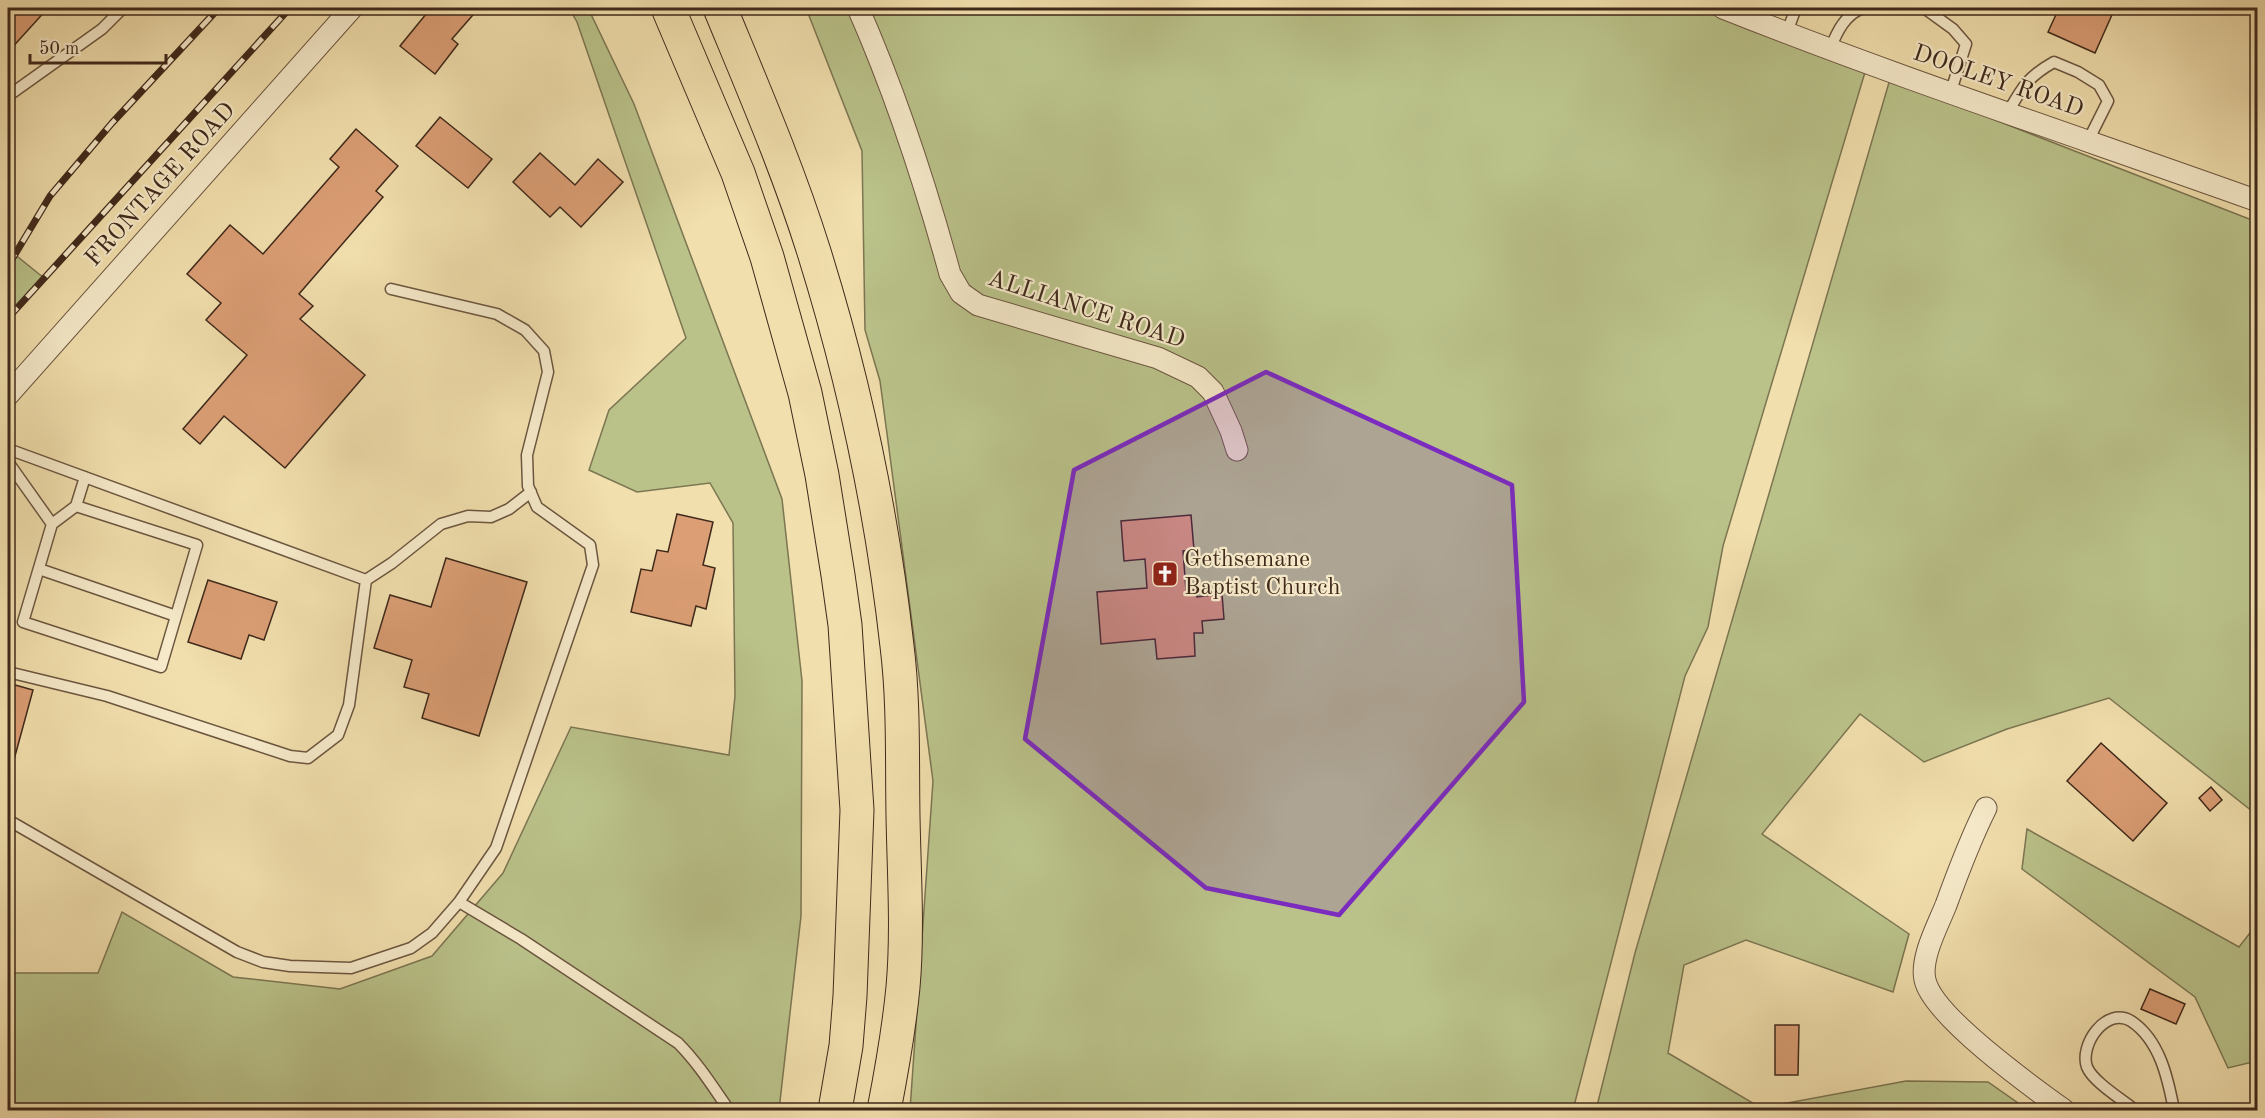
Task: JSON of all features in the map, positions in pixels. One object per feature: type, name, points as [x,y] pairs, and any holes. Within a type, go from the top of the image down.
[{"type":"highway","points":[[668,8],[738,173],[767,257],[805,393],[837,564],[845,625],[857,810],[850,996],[846,1046],[835,1110]]},
{"type":"highway","points":[[720,8],[772,134],[814,251],[853,392],[873,478],[898,647],[902,715],[905,934],[903,984],[896,1051],[885,1110]]},
{"type":"street","name":"FRONTAGE ROAD","points":[[8,395],[352,8]]},
{"type":"street","name":"ALLIANCE ROAD","points":[[858,8],[882,63],[909,136],[950,274],[961,293],[978,305],[1158,358],[1198,377],[1213,392],[1237,450]]},
{"type":"street","name":"DOOLEY ROAD","points":[[1723,8],[2007,114],[2256,195]]},
{"type":"street","points":[[1986,808],[1966,846],[1932,939],[1926,961],[1925,980],[1943,1009],[1965,1031],[2064,1110]]},
{"type":"lane","points":[[8,96],[102,29],[123,8]]},
{"type":"lane","points":[[1787,32],[1796,8]]},
{"type":"lane","points":[[1830,49],[1839,27],[1857,10],[1863,8]]},
{"type":"lane","points":[[1924,8],[1953,28],[1966,44],[1950,94]]},
{"type":"lane","points":[[2007,114],[2025,84],[2036,72],[2054,62],[2078,72],[2099,85],[2108,102],[2088,141]]},
{"type":"lane","points":[[8,820],[237,952],[263,962],[290,966],[351,968],[379,960],[411,948],[432,933],[459,902],[496,848],[593,565],[590,545],[537,507],[528,486],[527,455],[548,372],[544,351],[525,330],[497,314],[391,289]]},
{"type":"lane","points":[[8,449],[366,580]]},
{"type":"lane","points":[[8,462],[52,524]]},
{"type":"lane","points":[[76,506],[196,545],[160,667],[23,622],[52,524],[76,506],[84,477]]},
{"type":"lane","points":[[8,672],[107,696],[290,756],[308,758],[338,735],[349,705],[366,580],[392,563],[441,524],[468,516],[491,517],[509,509],[531,492]]},
{"type":"lane","points":[[39,569],[176,616]]},
{"type":"lane","points":[[459,902],[521,939],[678,1043],[695,1060],[729,1110]]},
{"type":"lane","points":[[2135,1110],[2094,1077],[2088,1067],[2086,1055],[2089,1043],[2108,1020],[2117,1017],[2130,1021],[2153,1045],[2168,1078],[2174,1110]]},
{"type":"highlighted area","points":[[1266,372],[1512,485],[1524,702],[1339,915],[1206,888],[1025,739],[1074,470]]},
{"type":"green space","points":[[569,8],[588,8],[634,104],[782,499],[802,681],[801,916],[779,1110],[8,1110],[8,973],[98,973],[122,912],[233,977],[340,989],[432,956],[503,873],[571,727],[729,755],[735,696],[733,523],[710,483],[637,492],[589,470],[609,410],[686,338],[577,22]]},
{"type":"green space","points":[[806,8],[1707,8],[1866,69],[1723,546],[1708,627],[1685,676],[1573,1110],[910,1110],[933,781],[880,381],[865,330],[862,151]]},
{"type":"green space","points":[[1890,79],[2257,222],[2257,815],[2109,698],[2007,729],[1924,762],[1860,714],[1762,834],[1909,934],[1893,992],[1746,940],[1684,965],[1668,1053],[1761,1108],[1906,1081],[1988,1082],[2028,1110],[1596,1110],[1635,953]]},
{"type":"green space","points":[[8,249],[44,278],[8,317]]},
{"type":"green space","points":[[2027,829],[2239,947],[2257,924],[2257,1061],[2228,1068],[2195,997],[2022,869]]},
{"type":"building","points":[[8,8],[48,8],[8,52]]},
{"type":"building","points":[[431,8],[479,8],[452,39],[458,44],[435,74],[400,46]]},
{"type":"building","points":[[2059,8],[2115,8],[2095,53],[2048,32]]},
{"type":"building","points":[[440,117],[492,159],[468,188],[416,146]]},
{"type":"building","points":[[356,129],[398,166],[376,191],[383,197],[299,294],[313,306],[300,319],[365,375],[285,468],[224,416],[200,444],[183,429],[247,355],[206,320],[221,303],[187,274],[230,225],[263,254],[339,167],[330,159]]},
{"type":"building","points":[[540,153],[575,185],[598,159],[623,182],[581,227],[560,207],[550,217],[513,182]]},
{"type":"building","points":[[677,514],[713,522],[703,565],[715,568],[706,609],[696,606],[691,626],[631,612],[641,569],[652,571],[657,550],[668,552]]},
{"type":"building","name":"Gethsemane Baptist Church","points":[[1191,515],[1194,550],[1183,551],[1186,590],[1197,590],[1197,597],[1222,594],[1224,619],[1202,621],[1203,633],[1194,633],[1195,656],[1157,659],[1155,639],[1101,644],[1097,592],[1147,588],[1145,559],[1124,561],[1121,521]]},
{"type":"building","points":[[446,558],[527,582],[479,736],[422,718],[429,694],[404,687],[412,660],[374,648],[390,595],[431,607]]},
{"type":"building","points":[[208,580],[277,602],[264,640],[249,635],[241,659],[188,642]]},
{"type":"building","points":[[8,683],[33,690],[12,767],[8,766]]},
{"type":"building","points":[[2101,743],[2167,803],[2133,841],[2067,781]]},
{"type":"building","points":[[2211,787],[2222,800],[2210,811],[2199,798]]},
{"type":"building","points":[[2150,989],[2185,1004],[2176,1024],[2141,1009]]},
{"type":"building","points":[[1775,1025],[1799,1025],[1798,1075],[1775,1075]]},
{"type":"railway","points":[[8,266],[50,196],[112,123],[219,8]]},
{"type":"railway","points":[[8,318],[290,8]]},
{"type":"place","name":"Gethsemane Baptist Church","points":[[1165,574]]}]
